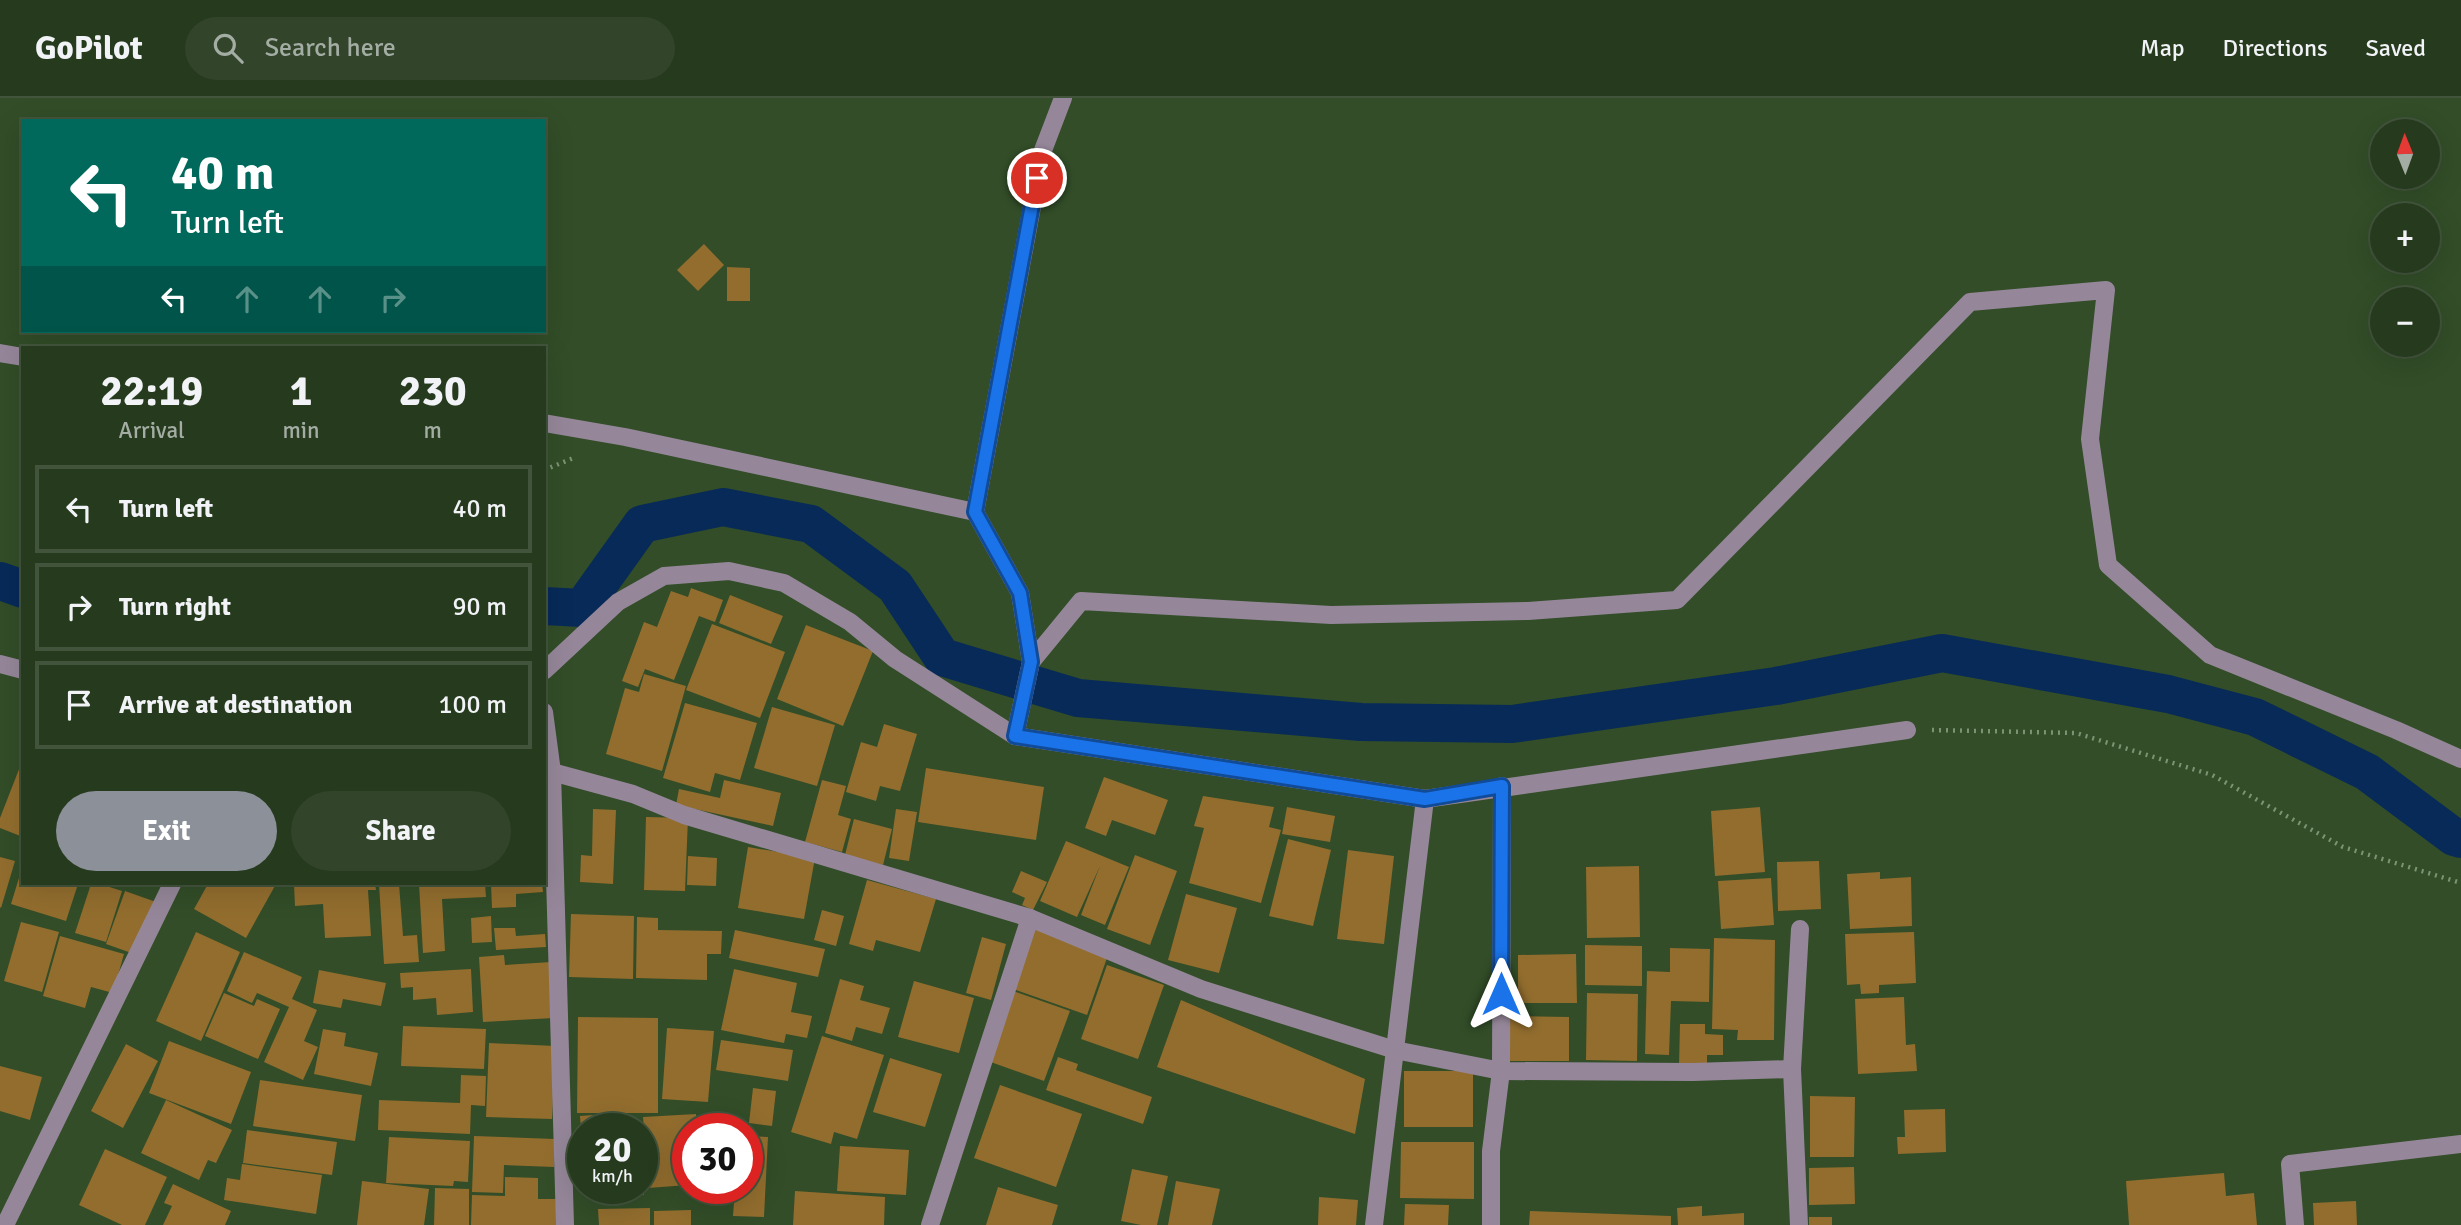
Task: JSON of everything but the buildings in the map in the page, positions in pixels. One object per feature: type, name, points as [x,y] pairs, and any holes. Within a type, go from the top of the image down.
[{"type":"street","points":[[1015,736],[1031,662],[1020,593],[975,512],[1042,153],[1063,98]]},
{"type":"street","points":[[1031,662],[1081,601],[1331,615],[1528,611],[1677,600],[1970,302],[2106,290],[2090,439],[2108,565],[2210,655],[2461,759]]},
{"type":"street","points":[[0,353],[21,358]]},
{"type":"street","points":[[546,423],[625,436],[975,512]]},
{"type":"street","points":[[546,669],[618,602],[664,576],[729,571],[784,583],[850,622],[895,659],[1015,736],[1425,799],[1907,730]]},
{"type":"street","points":[[0,664],[21,669]]},
{"type":"street","points":[[546,727],[552,772],[565,1225]]},
{"type":"street","points":[[552,772],[633,794],[684,815],[1030,918],[1201,989],[1395,1050],[1501,1072],[1792,1069]]},
{"type":"street","points":[[1490,1225],[1491,1151],[1501,1072],[1502,786]]},
{"type":"street","points":[[1374,1225],[1425,799]]},
{"type":"street","points":[[5,1225],[172,885]]},
{"type":"street","points":[[930,1225],[1030,918]]},
{"type":"street","points":[[1799,1225],[1792,1069],[1800,929]]},
{"type":"street","points":[[2295,1225],[2290,1164],[2461,1144]]},
{"type":"path","points":[[1907,730],[2076,733],[2212,775],[2343,847],[2461,883]]},
{"type":"waterway","points":[[546,606],[582,608],[642,524],[723,507],[811,524],[895,586],[942,657],[1078,698],[1361,722],[1512,724],[1776,686],[1942,653],[2168,694],[2255,717],[2367,772],[2454,837],[2461,839]]},
{"type":"waterway","points":[[0,581],[21,588]]},
{"type":"route","points":[[1037,178],[975,512],[1020,593],[1031,662],[1015,736],[1425,799],[1502,786],[1501,994]]}]
